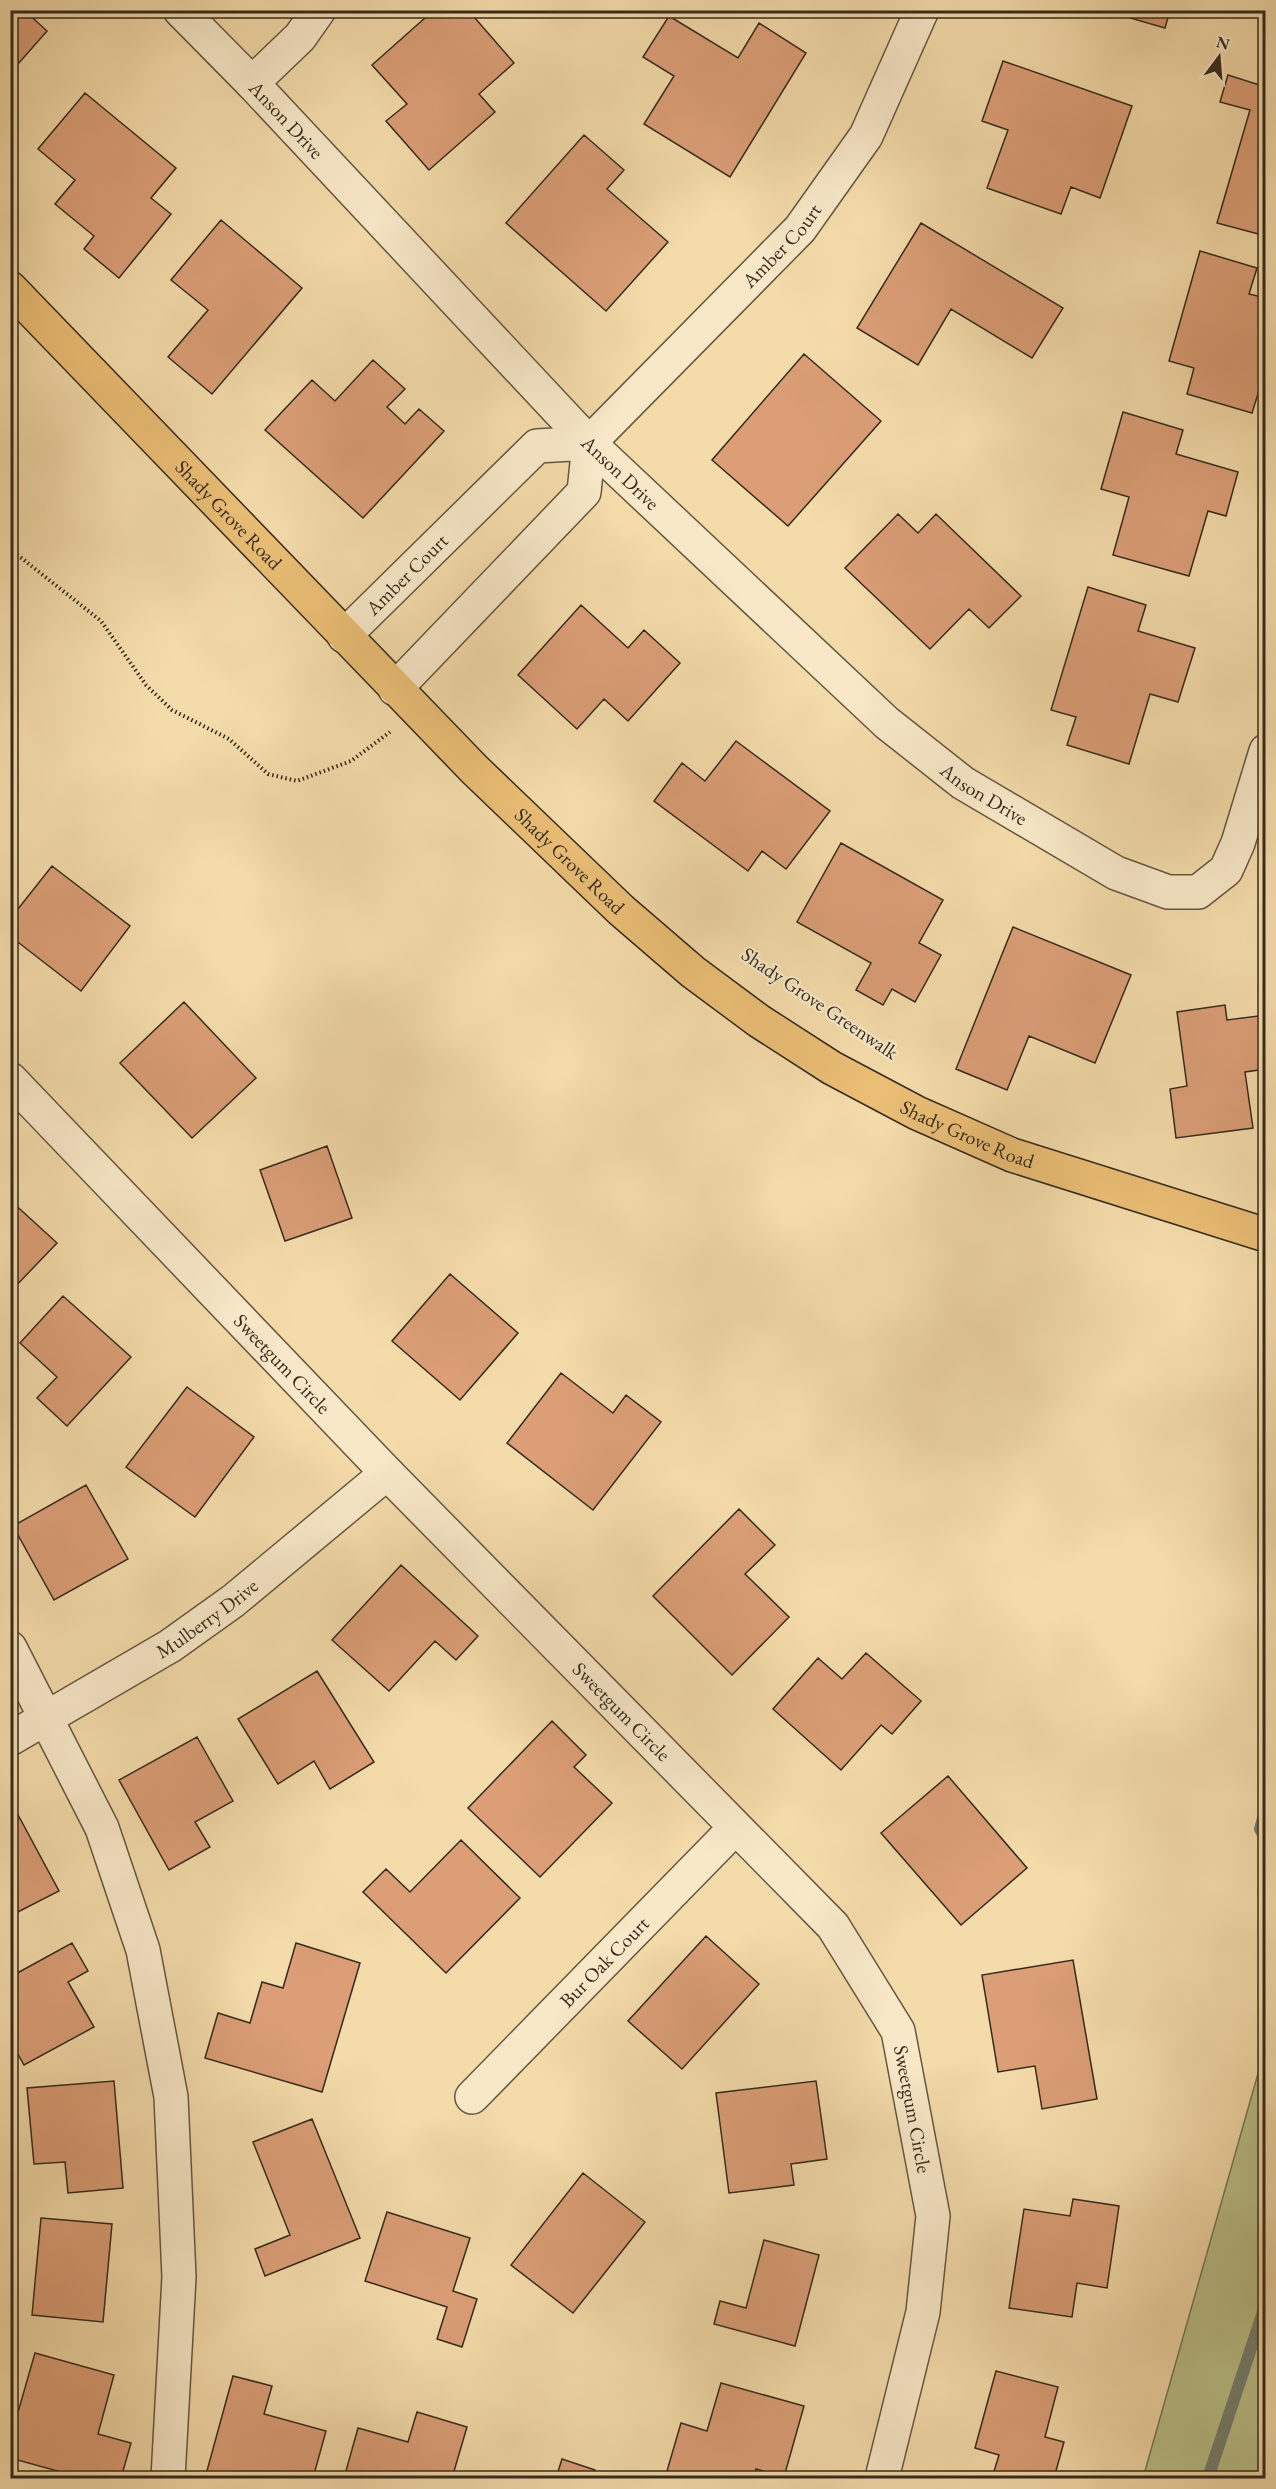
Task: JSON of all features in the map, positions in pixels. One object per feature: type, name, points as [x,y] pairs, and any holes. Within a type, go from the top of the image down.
[{"type":"main road","name":"Shady Grove Road","points":[[10,288],[394,689],[565,857],[693,972],[759,1021],[832,1068],[917,1113],[1012,1155],[1266,1234]]},
{"type":"street","name":"Anson Drive","points":[[180,10],[252,83],[589,444],[887,723],[963,783],[1116,873],[1168,892],[1198,892],[1226,870],[1266,751]]},
{"type":"street","points":[[252,83],[300,37],[319,10]]},
{"type":"street","name":"Amber Court","points":[[344,636],[537,446],[589,444],[800,229],[866,136],[922,10]]},
{"type":"street","points":[[394,689],[584,492],[589,444]]},
{"type":"street","name":"Sweetgum Circle","points":[[10,1079],[387,1473],[832,1926],[898,2031],[933,2216],[923,2312],[882,2478]]},
{"type":"street","name":"Mulberry Drive","points":[[10,1739],[170,1646],[233,1601],[387,1473]]},
{"type":"street","points":[[10,1648],[48,1718],[102,1828],[143,1950],[171,2097],[178,2277],[168,2478]]},
{"type":"street","name":"Bur Oak Court","points":[[472,2097],[735,1828]]},
{"type":"path","points":[[10,549],[101,621],[146,685],[172,710],[229,739],[268,774],[297,781],[351,761],[417,712]]},
{"type":"green space","points":[[1265,2049],[1265,2478],[1143,2478]]},
{"type":"building","points":[[10,10],[24,10],[47,31],[18,64],[10,57]]},
{"type":"building","points":[[434,10],[468,10],[514,63],[479,94],[495,112],[429,170],[386,121],[407,104],[372,65]]},
{"type":"building","points":[[1113,10],[1170,10],[1165,28],[1113,13]]},
{"type":"building","points":[[669,16],[738,58],[759,23],[806,53],[730,177],[644,124],[674,76],[643,57]]},
{"type":"building","points":[[1003,61],[1132,106],[1100,198],[1071,187],[1061,214],[987,188],[1008,130],[982,121]]},
{"type":"building","points":[[1228,75],[1266,87],[1266,236],[1217,223],[1250,110],[1220,102]]},
{"type":"building","points":[[85,93],[176,168],[151,198],[171,214],[119,278],[84,249],[94,236],[55,204],[75,180],[38,149]]},
{"type":"building","points":[[584,135],[624,170],[607,189],[668,242],[606,311],[506,223]]},
{"type":"building","points":[[221,220],[302,288],[212,394],[168,357],[208,310],[171,280]]},
{"type":"building","points":[[921,223],[1063,308],[1032,358],[951,309],[918,365],[857,328]]},
{"type":"building","points":[[1200,251],[1257,268],[1249,294],[1266,298],[1266,368],[1252,413],[1187,394],[1194,368],[1169,361]]},
{"type":"building","points":[[804,354],[881,421],[788,526],[712,460]]},
{"type":"building","points":[[373,360],[405,389],[387,407],[405,424],[419,409],[444,431],[363,518],[265,430],[312,380],[335,401]]},
{"type":"building","points":[[1123,412],[1183,430],[1176,454],[1238,472],[1226,516],[1208,511],[1189,576],[1113,555],[1129,497],[1101,489]]},
{"type":"building","points":[[898,514],[918,533],[936,514],[1021,596],[989,628],[969,609],[930,649],[845,568]]},
{"type":"building","points":[[1088,587],[1146,605],[1138,631],[1195,648],[1178,702],[1150,694],[1129,764],[1067,745],[1076,717],[1051,710]]},
{"type":"building","points":[[581,605],[628,648],[644,630],[680,663],[628,721],[604,699],[577,729],[518,675]]},
{"type":"building","points":[[736,741],[830,811],[786,869],[762,851],[748,871],[654,801],[682,763],[705,781]]},
{"type":"building","points":[[841,843],[943,900],[919,943],[941,955],[915,1002],[892,989],[883,1005],[856,990],[871,963],[797,922]]},
{"type":"building","points":[[52,866],[130,926],[81,991],[10,936],[10,919]]},
{"type":"building","points":[[1013,927],[1131,975],[1095,1063],[1029,1036],[1007,1090],[956,1069]]},
{"type":"building","points":[[184,1002],[256,1078],[192,1138],[120,1063]]},
{"type":"building","points":[[1225,1005],[1227,1020],[1266,1015],[1266,1069],[1245,1072],[1253,1128],[1176,1138],[1170,1089],[1187,1086],[1177,1012]]},
{"type":"building","points":[[327,1146],[352,1218],[285,1241],[260,1170]]},
{"type":"building","points":[[10,1200],[57,1243],[10,1292]]},
{"type":"building","points":[[450,1274],[518,1333],[460,1400],[392,1341]]},
{"type":"building","points":[[63,1296],[131,1357],[67,1426],[37,1398],[57,1377],[20,1343]]},
{"type":"building","points":[[561,1373],[613,1413],[626,1395],[661,1422],[593,1510],[507,1443]]},
{"type":"building","points":[[187,1387],[254,1437],[195,1517],[126,1467]]},
{"type":"building","points":[[86,1485],[128,1559],[54,1600],[13,1526]]},
{"type":"building","points":[[739,1509],[775,1545],[745,1574],[789,1617],[732,1675],[653,1596]]},
{"type":"building","points":[[401,1565],[478,1636],[456,1660],[435,1641],[389,1691],[332,1640]]},
{"type":"building","points":[[866,1653],[921,1701],[892,1734],[881,1725],[841,1770],[773,1709],[818,1658],[842,1679]]},
{"type":"building","points":[[317,1671],[374,1762],[330,1789],[314,1761],[278,1784],[238,1719]]},
{"type":"building","points":[[552,1721],[586,1755],[574,1767],[612,1803],[540,1877],[468,1808]]},
{"type":"building","points":[[197,1737],[233,1801],[195,1822],[210,1847],[169,1870],[119,1780]]},
{"type":"building","points":[[948,1776],[1027,1868],[961,1925],[881,1833]]},
{"type":"building","points":[[10,1800],[59,1891],[10,1916]]},
{"type":"building","points":[[461,1840],[520,1898],[446,1973],[363,1892],[386,1869],[410,1892]]},
{"type":"building","points":[[706,1936],[759,1984],[682,2069],[628,2021]]},
{"type":"building","points":[[72,1943],[88,1971],[68,1982],[94,2027],[24,2065],[10,2040],[10,1977]]},
{"type":"building","points":[[296,1943],[360,1963],[322,2092],[205,2058],[218,2013],[250,2023],[262,1982],[283,1988]]},
{"type":"building","points":[[1073,1960],[1097,2099],[1042,2109],[1035,2066],[998,2072],[982,1975]]},
{"type":"building","points":[[114,2081],[123,2188],[68,2193],[65,2162],[34,2164],[27,2088]]},
{"type":"building","points":[[816,2081],[827,2159],[791,2164],[794,2185],[729,2193],[716,2093]]},
{"type":"building","points":[[312,2119],[360,2238],[265,2276],[255,2249],[290,2235],[253,2142]]},
{"type":"building","points":[[583,2173],[645,2222],[573,2313],[511,2265]]},
{"type":"building","points":[[1073,2199],[1119,2206],[1107,2288],[1077,2283],[1072,2317],[1009,2308],[1024,2209],[1070,2216]]},
{"type":"building","points":[[387,2212],[470,2238],[453,2291],[477,2299],[462,2347],[437,2339],[447,2307],[365,2281]]},
{"type":"building","points":[[41,2218],[112,2224],[103,2322],[32,2315]]},
{"type":"building","points":[[764,2240],[819,2255],[795,2346],[714,2324],[720,2301],[746,2308]]},
{"type":"building","points":[[35,2353],[114,2375],[98,2434],[131,2443],[121,2478],[83,2478],[10,2458],[10,2440]]},
{"type":"building","points":[[996,2371],[1058,2387],[1045,2437],[1064,2442],[1054,2478],[992,2478],[999,2455],[975,2448]]},
{"type":"building","points":[[233,2376],[272,2386],[264,2414],[326,2431],[313,2478],[205,2478]]},
{"type":"building","points":[[721,2383],[804,2406],[784,2477],[756,2469],[753,2478],[695,2478],[667,2471],[681,2423],[707,2431]]},
{"type":"building","points":[[417,2412],[467,2427],[452,2478],[344,2478],[358,2428],[408,2442]]},
{"type":"building","points":[[562,2459],[595,2470],[592,2478],[556,2478]]},
{"type":"waterway","points":[[1266,1808],[1260,1829],[1266,1840]]},
{"type":"waterway","points":[[1208,2478],[1266,2303]]}]
